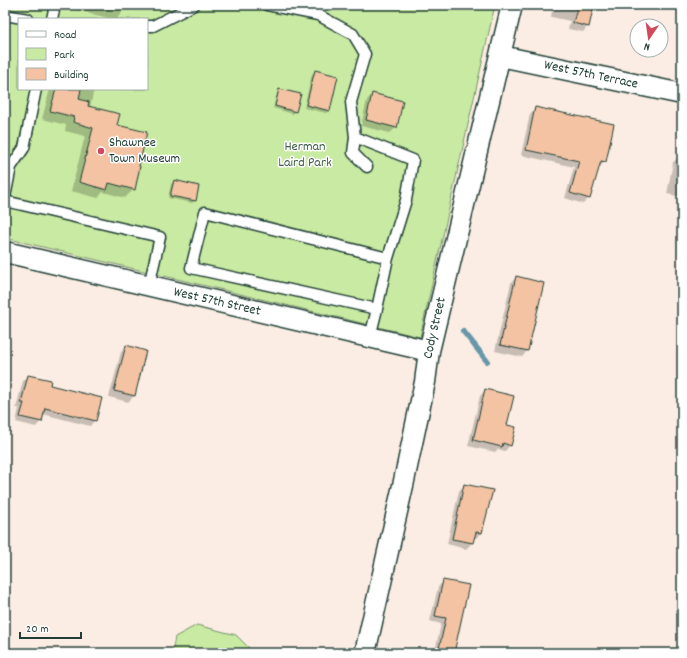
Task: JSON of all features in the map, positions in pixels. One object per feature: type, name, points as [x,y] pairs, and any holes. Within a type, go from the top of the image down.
[{"type":"street","name":"Cody Street","points":[[365,653],[425,382],[429,351],[501,56],[512,5]]},
{"type":"street","name":"West 57th Terrace","points":[[501,56],[682,94]]},
{"type":"street","name":"West 57th Street","points":[[5,252],[429,351]]},
{"type":"lane","points":[[52,18],[55,5]]},
{"type":"lane","points":[[148,26],[152,26],[194,5]]},
{"type":"lane","points":[[267,5],[318,15],[353,34],[365,54],[351,102],[355,137],[353,153],[367,167]]},
{"type":"lane","points":[[5,15],[22,18]]},
{"type":"lane","points":[[5,197],[11,167],[24,148],[36,90]]},
{"type":"lane","points":[[355,137],[413,160],[406,200],[388,258],[370,338]]},
{"type":"lane","points":[[5,201],[160,236],[149,286]]},
{"type":"lane","points":[[376,309],[191,268],[204,212],[388,258]]},
{"type":"green space","name":"Herman Laird Park","points":[[5,5],[495,5],[420,337],[5,238]]},
{"type":"green space","points":[[197,625],[236,635],[254,653],[172,653],[175,637]]},
{"type":"building","points":[[578,5],[593,9],[589,27],[573,23]]},
{"type":"building","points":[[315,70],[338,76],[330,111],[306,105]]},
{"type":"building","points":[[279,89],[301,94],[296,112],[275,106]]},
{"type":"building","name":"Shawnee Town Museum","points":[[56,90],[81,90],[79,99],[89,102],[88,106],[120,114],[117,125],[147,132],[135,190],[109,183],[107,190],[79,182],[93,128],[73,122],[74,117],[50,111]]},
{"type":"building","points":[[372,93],[403,101],[397,128],[366,120]]},
{"type":"building","points":[[535,107],[614,124],[606,162],[601,161],[590,199],[570,193],[579,161],[526,150]]},
{"type":"building","points":[[174,180],[199,186],[196,201],[170,196]]},
{"type":"building","points":[[516,276],[544,283],[528,351],[500,345]]},
{"type":"building","points":[[126,345],[146,351],[135,396],[114,391]]},
{"type":"building","points":[[28,375],[51,380],[50,385],[102,398],[96,421],[45,408],[42,422],[20,417],[24,403],[21,403]]},
{"type":"building","points":[[485,389],[514,396],[507,425],[516,427],[511,446],[503,443],[502,447],[473,440]]},
{"type":"building","points":[[464,484],[493,490],[482,533],[476,532],[473,543],[452,539]]},
{"type":"building","points":[[443,580],[469,585],[454,653],[438,653],[446,618],[435,616]]},
{"type":"waterway","points":[[463,331],[487,361]]},
{"type":"place","name":"Shawnee Town Museum","points":[[101,151]]}]
